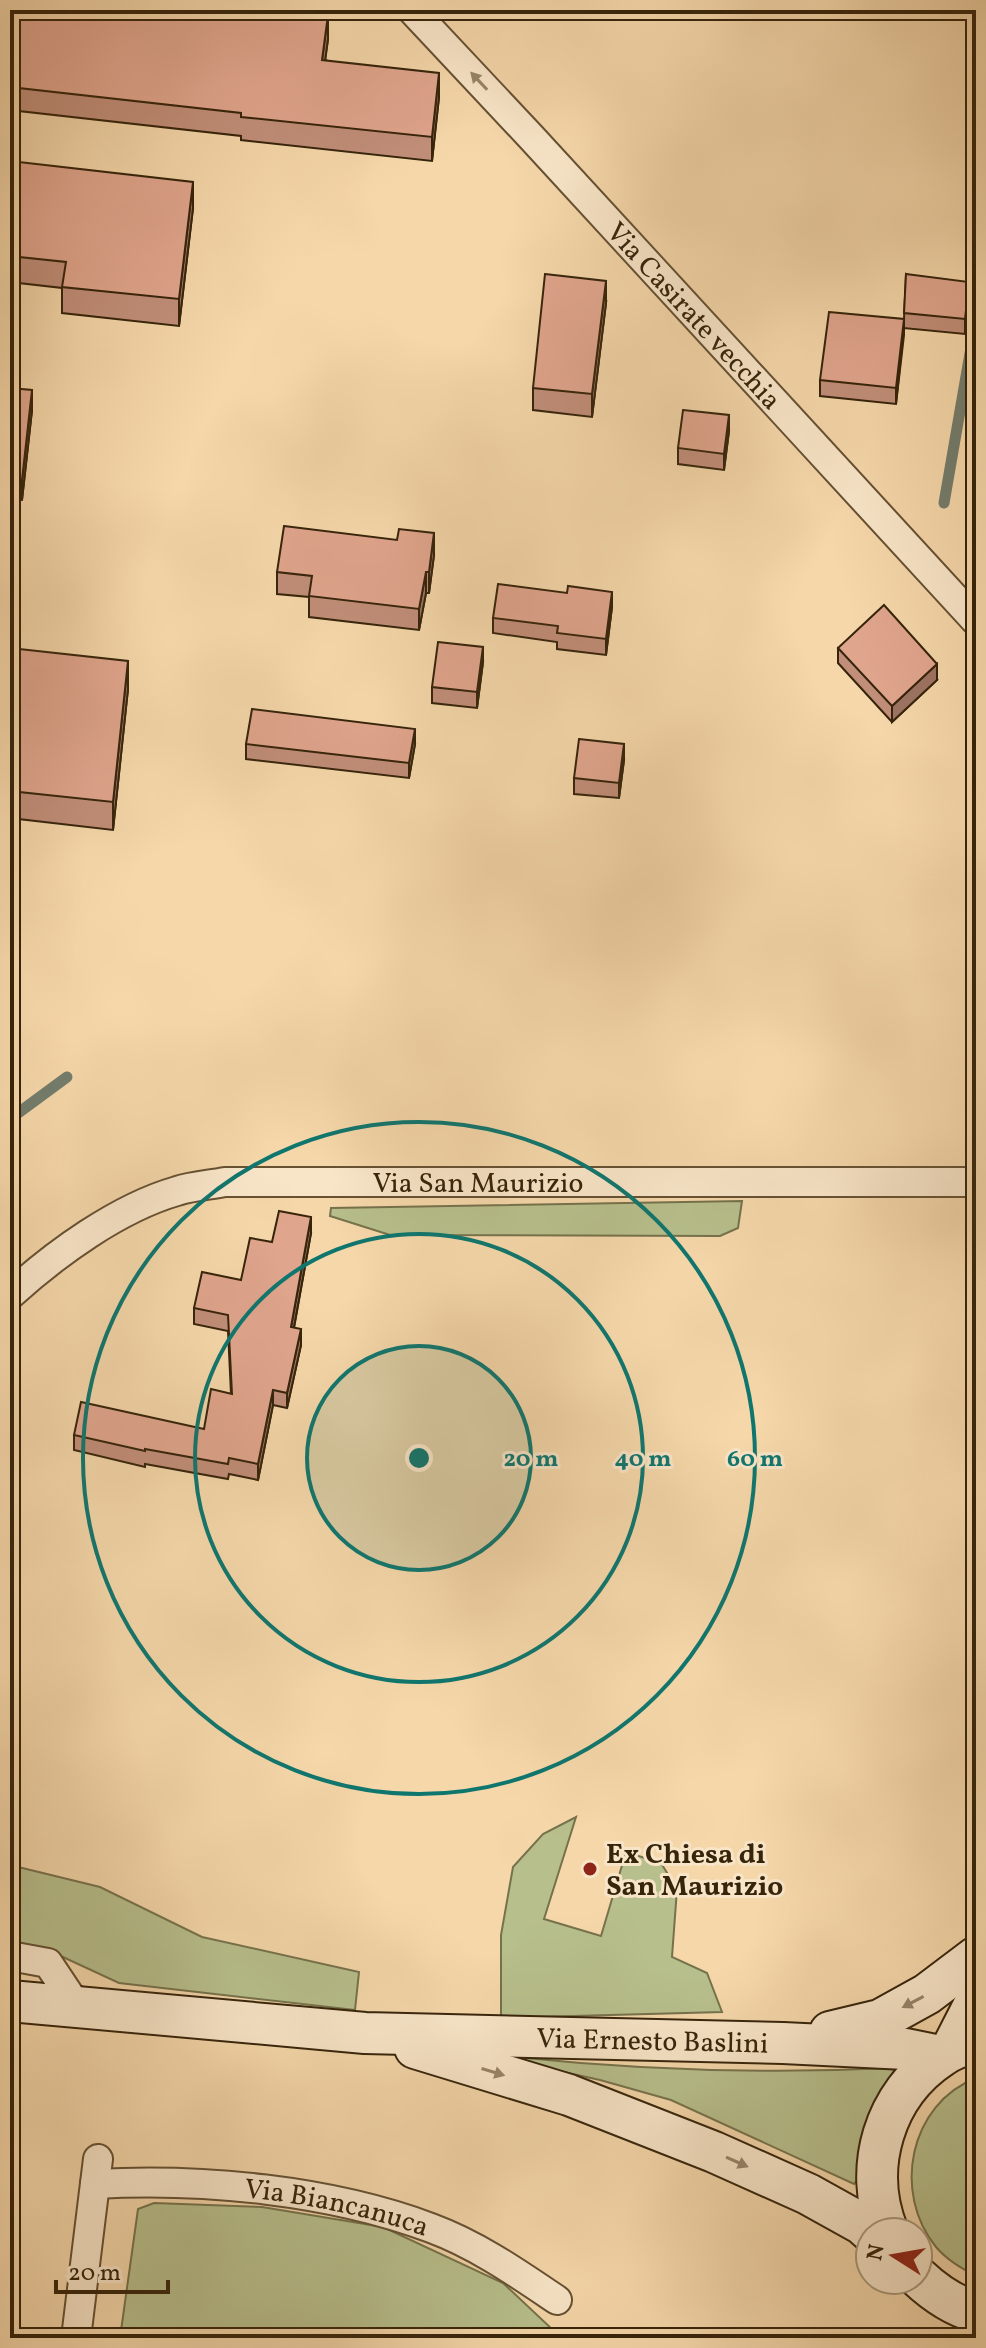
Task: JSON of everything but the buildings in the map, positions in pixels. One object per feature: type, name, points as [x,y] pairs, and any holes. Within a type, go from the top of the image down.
[{"type":"main road","points":[[783,2043],[880,2020],[927,1994],[976,1957]]},
{"type":"main road","name":"Via Ernesto Baslini","points":[[10,2001],[365,2033],[956,2049]]},
{"type":"main road","points":[[882,2216],[876,2181],[878,2157],[892,2111],[921,2072],[956,2049],[976,2001]]},
{"type":"main road","name":"Via Ernesto Baslini","points":[[365,2033],[569,2095],[685,2140],[808,2194],[854,2220]]},
{"type":"main road","points":[[934,2290],[949,2301],[976,2312]]},
{"type":"main road","points":[[932,2296],[958,2338]]},
{"type":"street","name":"Via Casirate vecchia","points":[[412,10],[976,621]]},
{"type":"street","name":"Via San Maurizio","points":[[10,1295],[46,1264],[121,1215],[177,1190],[225,1182],[976,1182]]},
{"type":"street","points":[[10,1956],[48,1963],[78,2008]]},
{"type":"street","name":"Via Biancanuca","points":[[76,2338],[97,2172],[146,2181],[257,2188],[356,2206],[444,2234],[495,2258],[557,2300]]},
{"type":"green space","points":[[742,1201],[738,1228],[720,1236],[390,1235],[330,1216],[331,1208]]},
{"type":"green space","points":[[576,1817],[544,1919],[601,1936],[626,1852],[661,1863],[677,1889],[672,1957],[707,1973],[722,2012],[501,2018],[501,1935],[513,1867],[543,1834]]},
{"type":"green space","points":[[10,1865],[100,1887],[202,1937],[359,1972],[355,2010],[119,1983],[50,1951],[10,1943]]},
{"type":"green space","points":[[515,2057],[704,2070],[892,2068],[894,2071],[880,2092],[866,2124],[854,2184],[671,2100],[514,2061]]},
{"type":"green space","points":[[976,2078],[976,2276],[936,2247],[934,2216],[919,2216],[914,2201],[914,2152],[922,2129],[935,2108],[953,2091]]},
{"type":"green space","points":[[154,2203],[262,2207],[383,2227],[503,2283],[553,2330],[540,2338],[120,2338],[138,2209]]},
{"type":"waterway","points":[[944,503],[976,319]]},
{"type":"waterway","points":[[10,1119],[67,1077]]},
{"type":"place","name":"Ex Chiesa di San Maurizio","points":[[590,1869]]}]
